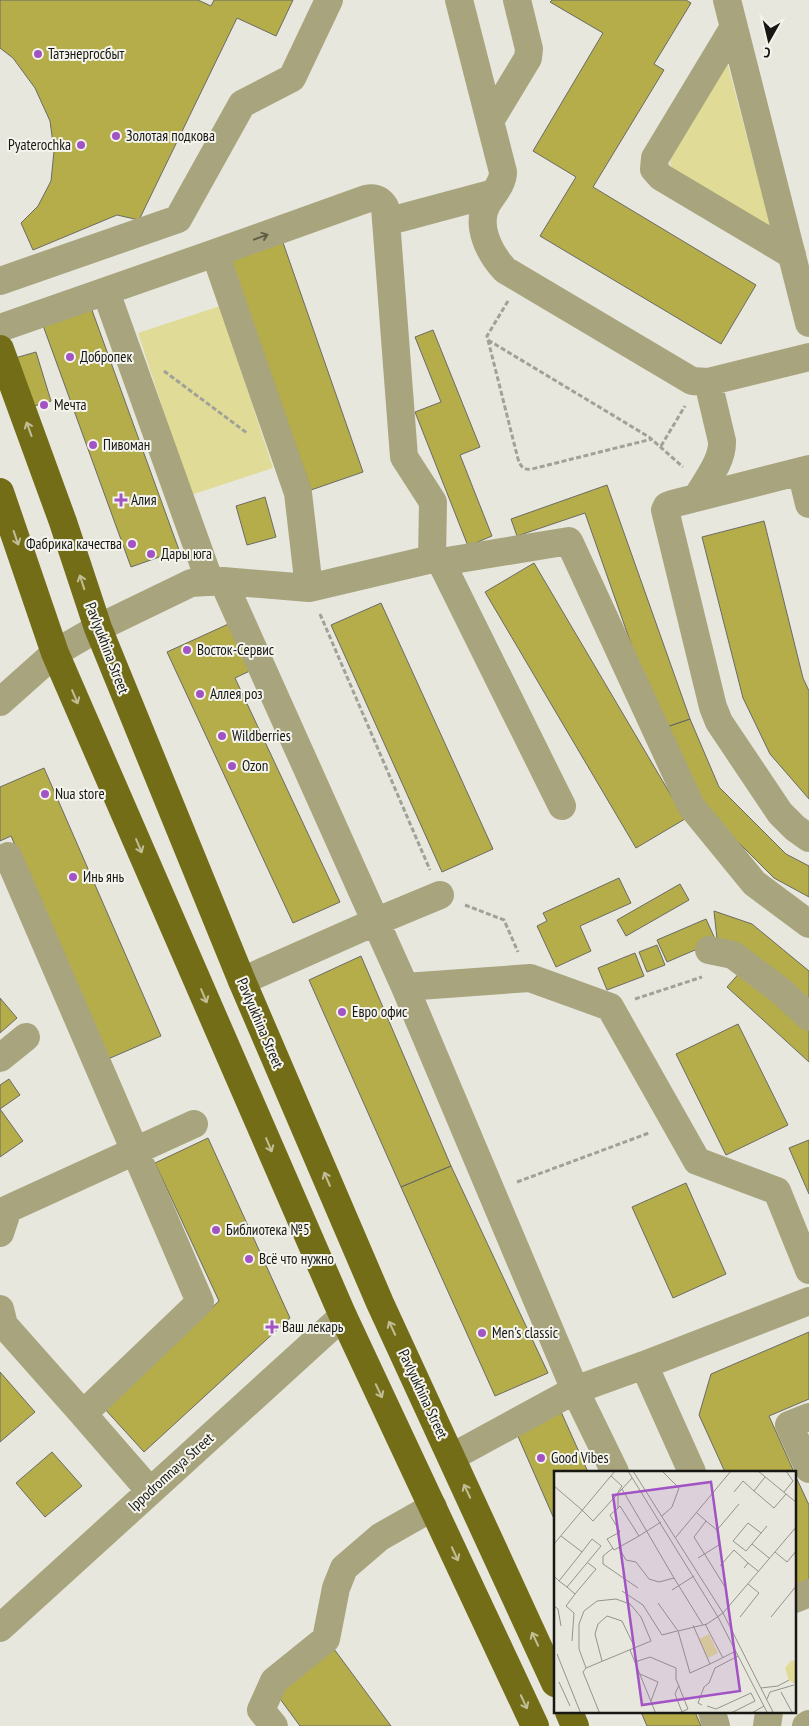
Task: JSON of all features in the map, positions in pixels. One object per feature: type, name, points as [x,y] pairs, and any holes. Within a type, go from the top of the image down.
[{"type":"main road","name":"Pavlyukhina Street","points":[[0,349],[63,522],[98,628],[242,981],[380,1303],[554,1681]]},
{"type":"main road","points":[[0,492],[55,653],[343,1316],[535,1726]]},
{"type":"main road","points":[[569,1714],[575,1726]]},
{"type":"street","points":[[0,281],[178,219],[242,104],[292,78],[329,0]]},
{"type":"street","points":[[458,0],[503,172],[502,179],[486,207],[484,228],[486,238],[496,260],[505,270],[688,380],[703,382],[809,357]]},
{"type":"street","points":[[490,121],[528,58],[529,49],[516,0]]},
{"type":"street","points":[[727,0],[809,323]]},
{"type":"street","points":[[734,27],[655,158],[654,169],[661,177],[792,255]]},
{"type":"street","points":[[384,212],[494,194]]},
{"type":"street","points":[[0,328],[372,198],[384,212],[404,457],[433,502],[437,561],[562,806]]},
{"type":"street","points":[[216,254],[298,493],[309,588]]},
{"type":"street","points":[[106,292],[217,581],[405,987],[575,1390],[615,1471]]},
{"type":"street","points":[[700,492],[720,457],[722,447],[722,441],[703,382]]},
{"type":"street","points":[[809,504],[805,470],[700,492],[667,506],[665,510],[714,706],[724,729],[774,805],[795,828],[809,838]]},
{"type":"street","points":[[0,702],[55,653],[98,628],[191,583],[217,581],[309,588],[437,561],[570,540],[691,806],[754,883],[809,924]]},
{"type":"street","points":[[8,856],[200,1302],[83,1414]]},
{"type":"street","points":[[242,981],[440,895]]},
{"type":"street","points":[[710,962],[734,955],[781,991],[809,1017]]},
{"type":"street","points":[[405,987],[530,978],[610,1007],[697,1161],[777,1192],[809,1270]]},
{"type":"street","points":[[0,1058],[26,1037]]},
{"type":"street","points":[[0,1233],[8,1209],[194,1124]]},
{"type":"street","points":[[452,1457],[575,1390],[809,1301]]},
{"type":"street","name":"Ippodromnaya Street","points":[[0,1628],[343,1316]]},
{"type":"street","points":[[1,1321],[150,1491]]},
{"type":"street","points":[[644,1365],[692,1471]]},
{"type":"street","points":[[809,1417],[789,1425],[809,1469]]},
{"type":"street","points":[[274,1726],[261,1710],[274,1681],[326,1639],[336,1588],[344,1568],[380,1536],[433,1507]]},
{"type":"street","points":[[796,1599],[809,1593]]},
{"type":"path","points":[[521,280],[487,336],[521,467],[526,470],[532,469],[653,439]]},
{"type":"path","points":[[488,340],[653,439],[700,492]]},
{"type":"path","points":[[162,369],[249,434]]},
{"type":"path","points":[[661,446],[703,382]]},
{"type":"path","points":[[309,588],[440,895],[504,920],[530,978]]},
{"type":"path","points":[[610,1007],[710,962]]},
{"type":"path","points":[[491,1192],[676,1123]]},
{"type":"shaded area","points":[[727,62],[772,231],[672,170],[671,157]]},
{"type":"shaded area","points":[[220,306],[273,468],[191,495],[138,333]]},
{"type":"building","name":"Золотая подкова","points":[[0,0],[198,0],[211,6],[214,0],[293,0],[276,36],[237,18],[139,220],[117,215],[33,250],[21,223],[38,206],[51,181],[54,151],[50,121],[35,88],[13,58],[0,48]]},
{"type":"building","points":[[552,0],[686,0],[691,3],[654,64],[664,70],[593,187],[756,285],[721,344],[540,236],[576,177],[533,151],[603,33],[550,2]]},
{"type":"building","points":[[280,234],[363,472],[311,490],[228,252]]},
{"type":"building","points":[[89,302],[179,550],[131,567],[41,320]]},
{"type":"building","points":[[433,330],[480,447],[460,455],[492,536],[468,546],[415,412],[441,402],[415,337]]},
{"type":"building","points":[[36,352],[51,401],[31,407],[15,358]]},
{"type":"building","points":[[607,485],[690,719],[661,729],[585,513],[517,536],[511,519]]},
{"type":"building","points":[[265,497],[276,537],[247,545],[236,506]]},
{"type":"building","points":[[764,521],[803,678],[809,691],[809,799],[770,754],[743,698],[702,537]]},
{"type":"building","points":[[534,563],[685,819],[636,848],[485,592]]},
{"type":"building","points":[[381,603],[493,849],[442,872],[331,625]]},
{"type":"building","points":[[235,621],[256,668],[235,678],[340,902],[293,923],[167,652]]},
{"type":"building","points":[[690,719],[719,787],[786,854],[809,866],[809,897],[774,878],[698,802],[661,729]]},
{"type":"building","points":[[44,768],[161,1036],[108,1059],[11,836],[0,841],[0,787]]},
{"type":"building","points":[[619,878],[631,903],[580,926],[591,951],[556,967],[537,926],[547,921],[543,913]]},
{"type":"building","points":[[680,884],[689,900],[626,936],[617,920]]},
{"type":"building","points":[[714,911],[752,924],[809,971],[809,1001],[717,939]]},
{"type":"building","points":[[706,919],[716,941],[667,962],[657,940]]},
{"type":"building","points":[[657,945],[665,965],[647,972],[639,952]]},
{"type":"building","points":[[635,953],[644,976],[607,990],[598,968]]},
{"type":"building","points":[[361,956],[451,1166],[401,1187],[309,980]]},
{"type":"building","points":[[742,970],[809,1031],[809,1062],[727,987]]},
{"type":"building","points":[[0,998],[17,1018],[0,1033]]},
{"type":"building","points":[[738,1024],[788,1125],[726,1155],[676,1054]]},
{"type":"building","points":[[9,1079],[20,1095],[0,1109],[0,1085]]},
{"type":"building","points":[[0,1109],[23,1141],[0,1157]]},
{"type":"building","points":[[208,1138],[290,1318],[144,1452],[103,1407],[219,1301],[155,1163]]},
{"type":"building","points":[[809,1140],[809,1194],[789,1148]]},
{"type":"building","points":[[451,1166],[548,1373],[495,1396],[401,1187]]},
{"type":"building","points":[[686,1183],[726,1274],[673,1298],[632,1207]]},
{"type":"building","points":[[809,1332],[809,1399],[769,1416],[794,1471],[725,1471],[699,1415],[711,1374]]},
{"type":"building","points":[[0,1372],[35,1412],[0,1442]]},
{"type":"building","points":[[558,1405],[588,1471],[554,1471],[554,1519],[513,1425]]},
{"type":"building","points":[[52,1452],[82,1486],[45,1517],[16,1483]]},
{"type":"building","points":[[796,1477],[809,1505],[809,1580],[796,1586]]},
{"type":"building","points":[[334,1649],[391,1726],[300,1726],[275,1692]]},
{"type":"building","points":[[642,1714],[696,1714],[701,1726],[647,1726]]},
{"type":"place","name":"Татэнергосбыт","points":[[38,54]]},
{"type":"place","name":"Золотая подкова","points":[[116,136]]},
{"type":"place","name":"Pyaterochka","points":[[81,145]]},
{"type":"place","name":"Добропек","points":[[70,357]]},
{"type":"place","name":"Мечта","points":[[44,405]]},
{"type":"place","name":"Пивоман","points":[[93,445]]},
{"type":"place","name":"Алия","points":[[121,500]]},
{"type":"place","name":"Фабрика качества","points":[[132,544]]},
{"type":"place","name":"Дары юга","points":[[151,554]]},
{"type":"place","name":"Восток-Сервис","points":[[187,650]]},
{"type":"place","name":"Аллея роз","points":[[200,694]]},
{"type":"place","name":"Wildberries","points":[[222,736]]},
{"type":"place","name":"Ozon","points":[[232,766]]},
{"type":"place","name":"Nua store","points":[[45,794]]},
{"type":"place","name":"Инь янь","points":[[73,877]]},
{"type":"place","name":"Евро офис","points":[[342,1012]]},
{"type":"place","name":"Библиотека №5","points":[[216,1230]]},
{"type":"place","name":"Всё что нужно","points":[[249,1259]]},
{"type":"place","name":"Ваш лекарь","points":[[272,1327]]},
{"type":"place","name":"Men's classic","points":[[482,1333]]},
{"type":"place","name":"Good Vibes","points":[[541,1458]]}]
